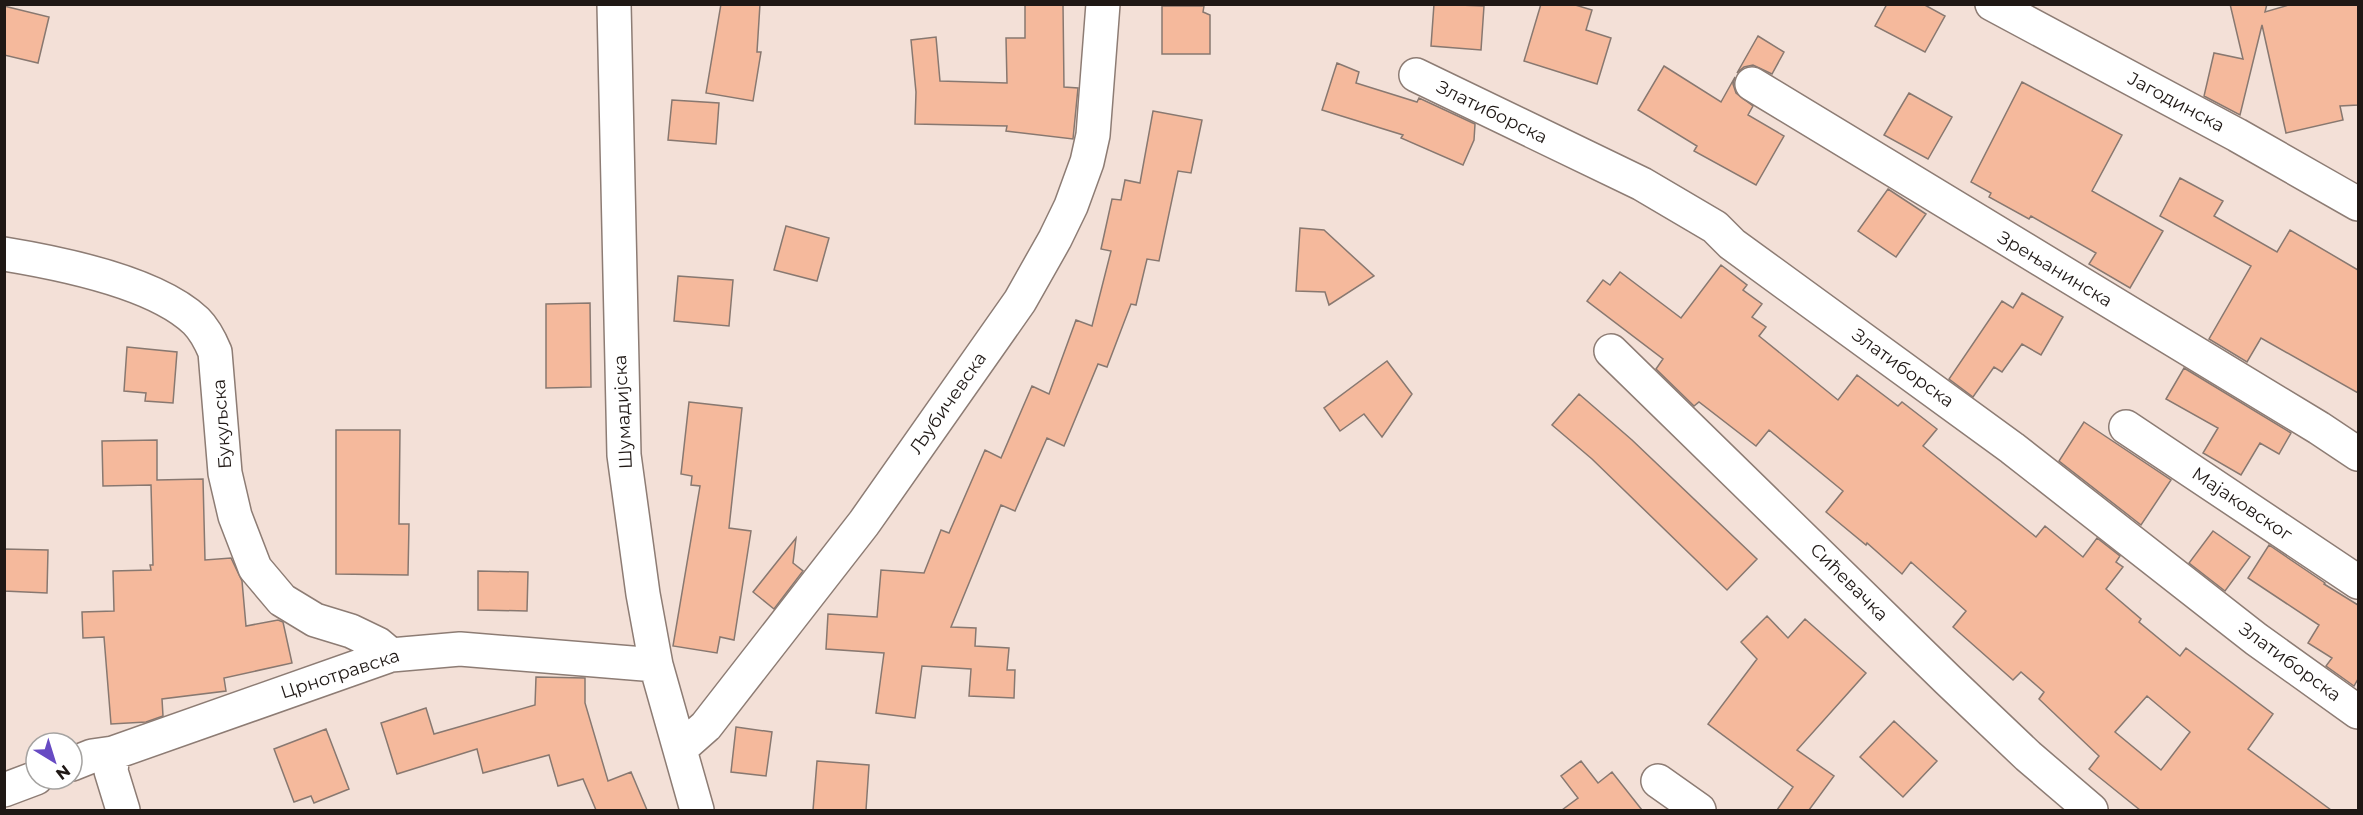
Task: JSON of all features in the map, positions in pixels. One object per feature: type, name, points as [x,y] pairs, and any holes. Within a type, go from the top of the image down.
[{"type":"street","name":"Шумадијска","points":[[614,4],[624,455],[643,594],[656,665],[697,810]]},
{"type":"street","name":"Љубичевска","points":[[680,749],[706,726],[864,523],[1020,301],[1037,272],[1071,206],[1087,162],[1093,135],[1102,4]]},
{"type":"street","name":"Јагодинска","points":[[1992,4],[2237,135],[2358,204]]},
{"type":"street","name":"Златиборска","points":[[1416,75],[1642,184],[1715,226],[1732,244],[2012,448],[2256,639],[2358,712]]},
{"type":"street","name":"Зрењанинска","points":[[1752,84],[2358,454]]},
{"type":"street","name":"Букуљска","points":[[4,254],[106,276],[139,286],[194,319],[210,339],[215,352],[225,473],[236,516],[255,568],[282,600],[315,620],[351,631],[378,644],[391,655]]},
{"type":"street","name":"Сићевачка","points":[[1611,351],[1948,680],[2028,756],[2091,810]]},
{"type":"street","name":"Мајаковског","points":[[2126,427],[2358,582]]},
{"type":"street","name":"Црнотравска","points":[[84,759],[113,753],[391,655],[460,649],[656,665]]},
{"type":"street","points":[[113,753],[111,771],[123,810]]},
{"type":"street","points":[[1658,781],[1699,810]]},
{"type":"street","points":[[4,790],[24,782]]},
{"type":"building","points":[[721,4],[760,4],[757,52],[761,52],[753,101],[706,93]]},
{"type":"building","points":[[1025,4],[1063,4],[1064,87],[1078,88],[1073,139],[1006,131],[1007,126],[915,124],[916,92],[911,40],[936,37],[940,81],[1007,83],[1006,38],[1025,38]]},
{"type":"building","points":[[1434,4],[1484,6],[1481,50],[1431,46]]},
{"type":"building","points":[[1541,4],[1572,4],[1592,10],[1586,30],[1611,38],[1597,84],[1524,61]]},
{"type":"building","points":[[1887,4],[1923,4],[1945,16],[1925,52],[1875,26]]},
{"type":"building","points":[[2230,4],[2267,4],[2265,12],[2292,4],[2358,4],[2358,105],[2340,106],[2343,120],[2286,133],[2262,25],[2240,115],[2204,96],[2214,53],[2243,59]]},
{"type":"building","points":[[4,6],[49,17],[38,63],[4,55]]},
{"type":"building","points":[[1162,6],[1204,6],[1203,12],[1210,15],[1210,54],[1162,54]]},
{"type":"building","points":[[1758,36],[1784,52],[1772,74],[1753,65],[1744,67],[1737,73]]},
{"type":"building","points":[[1337,63],[1359,72],[1356,83],[1417,102],[1419,98],[1475,124],[1474,140],[1463,165],[1401,138],[1403,135],[1322,110]]},
{"type":"building","points":[[1664,66],[1721,102],[1735,77],[1733,84],[1736,93],[1753,106],[1748,115],[1784,136],[1756,185],[1694,151],[1697,146],[1638,110]]},
{"type":"building","points":[[2022,82],[2122,135],[2092,191],[2163,231],[2130,288],[2089,264],[2096,253],[2031,216],[2029,219],[1989,197],[1991,193],[1971,182]]},
{"type":"building","points":[[1909,93],[1952,117],[1928,159],[1884,135]]},
{"type":"building","points":[[672,100],[719,103],[716,144],[668,140]]},
{"type":"building","points":[[1153,111],[1202,120],[1191,173],[1178,171],[1159,261],[1147,259],[1136,305],[1131,304],[1107,367],[1098,364],[1064,446],[1047,438],[1015,511],[1001,505],[951,627],[976,628],[975,646],[1009,648],[1007,670],[1015,670],[1014,698],[969,696],[971,669],[922,666],[915,718],[876,713],[884,653],[826,649],[828,614],[877,617],[881,570],[924,573],[941,530],[949,533],[985,450],[1001,458],[1032,386],[1049,394],[1076,320],[1092,326],[1111,251],[1101,249],[1112,199],[1121,200],[1125,180],[1140,183]]},
{"type":"building","points":[[2180,178],[2223,201],[2214,216],[2277,252],[2290,230],[2358,270],[2358,393],[2261,338],[2247,362],[2209,339],[2251,266],[2160,216]]},
{"type":"building","points":[[1888,189],[1926,214],[1896,257],[1858,231]]},
{"type":"building","points":[[786,226],[829,238],[817,281],[774,270]]},
{"type":"building","points":[[1300,228],[1324,230],[1374,276],[1329,305],[1325,292],[1296,291]]},
{"type":"building","points":[[1721,265],[1747,285],[1743,290],[1762,304],[1752,317],[1766,327],[1759,336],[1838,400],[1857,375],[1898,406],[1902,402],[1937,429],[1923,446],[2036,537],[2045,526],[2083,557],[2097,538],[2120,556],[2116,562],[2123,567],[2106,589],[2141,619],[2139,622],[2180,656],[2186,648],[2273,714],[2248,749],[2331,810],[2140,810],[2089,769],[2099,756],[2039,699],[2044,692],[2021,672],[2013,680],[1953,627],[1966,611],[1911,562],[1902,574],[1867,543],[1866,545],[1826,512],[1843,491],[1769,430],[1756,446],[1699,402],[1694,406],[1656,369],[1663,359],[1587,301],[1603,280],[1610,285],[1620,272],[1681,318]],"holes":[[[2147,696],[2190,732],[2161,770],[2115,732]]]},
{"type":"building","points":[[678,276],[733,280],[729,326],[674,321]]},
{"type":"building","points":[[2022,293],[2063,317],[2041,355],[2022,344],[2002,372],[1994,367],[1973,397],[1949,379],[2002,301],[2013,308]]},
{"type":"building","points":[[590,303],[591,387],[546,388],[546,304]]},
{"type":"building","points":[[127,347],[177,352],[173,403],[145,401],[146,393],[124,391]]},
{"type":"building","points":[[1387,361],[1412,394],[1382,437],[1364,414],[1340,431],[1324,408]]},
{"type":"building","points":[[2184,368],[2291,433],[2279,454],[2260,443],[2241,475],[2203,453],[2218,428],[2166,399]]},
{"type":"building","points":[[1579,394],[1632,440],[1757,559],[1727,590],[1592,459],[1552,425]]},
{"type":"building","points":[[689,402],[742,408],[729,528],[751,531],[734,640],[720,637],[717,653],[673,646],[700,486],[691,485],[692,476],[681,474]]},
{"type":"building","points":[[2084,422],[2171,480],[2141,525],[2059,461]]},
{"type":"building","points":[[336,430],[400,430],[399,524],[409,524],[408,575],[336,574]]},
{"type":"building","points":[[157,440],[157,480],[203,479],[205,560],[231,558],[242,581],[246,626],[278,620],[283,622],[292,663],[224,678],[226,691],[162,699],[163,716],[146,722],[111,724],[104,637],[83,638],[82,612],[114,611],[113,571],[151,570],[150,565],[153,565],[151,485],[103,486],[102,441]]},
{"type":"building","points":[[2213,531],[2250,557],[2225,591],[2189,563]]},
{"type":"building","points":[[796,538],[793,563],[803,571],[774,609],[753,592]]},
{"type":"building","points":[[2269,545],[2358,605],[2358,679],[2354,686],[2326,666],[2332,658],[2308,643],[2319,625],[2248,578]]},
{"type":"building","points":[[4,549],[48,550],[47,593],[4,591]]},
{"type":"building","points":[[478,571],[528,572],[527,611],[478,610]]},
{"type":"building","points":[[1767,616],[1788,638],[1805,619],[1866,673],[1797,750],[1834,776],[1809,810],[1777,810],[1793,787],[1708,724],[1757,659],[1741,642]]},
{"type":"building","points":[[536,677],[585,678],[585,703],[608,781],[631,772],[647,810],[596,810],[583,779],[558,786],[549,755],[483,773],[477,749],[397,774],[381,723],[426,708],[434,734],[535,705]]},
{"type":"building","points":[[1894,721],[1937,761],[1903,797],[1860,757]]},
{"type":"building","points":[[736,727],[772,732],[766,776],[731,772]]},
{"type":"building","points":[[326,729],[349,789],[314,803],[311,796],[294,802],[274,749]]},
{"type":"building","points":[[817,761],[869,765],[866,810],[813,810]]},
{"type":"building","points":[[1581,761],[1598,783],[1612,772],[1642,810],[1562,810],[1578,798],[1561,776]]}]
